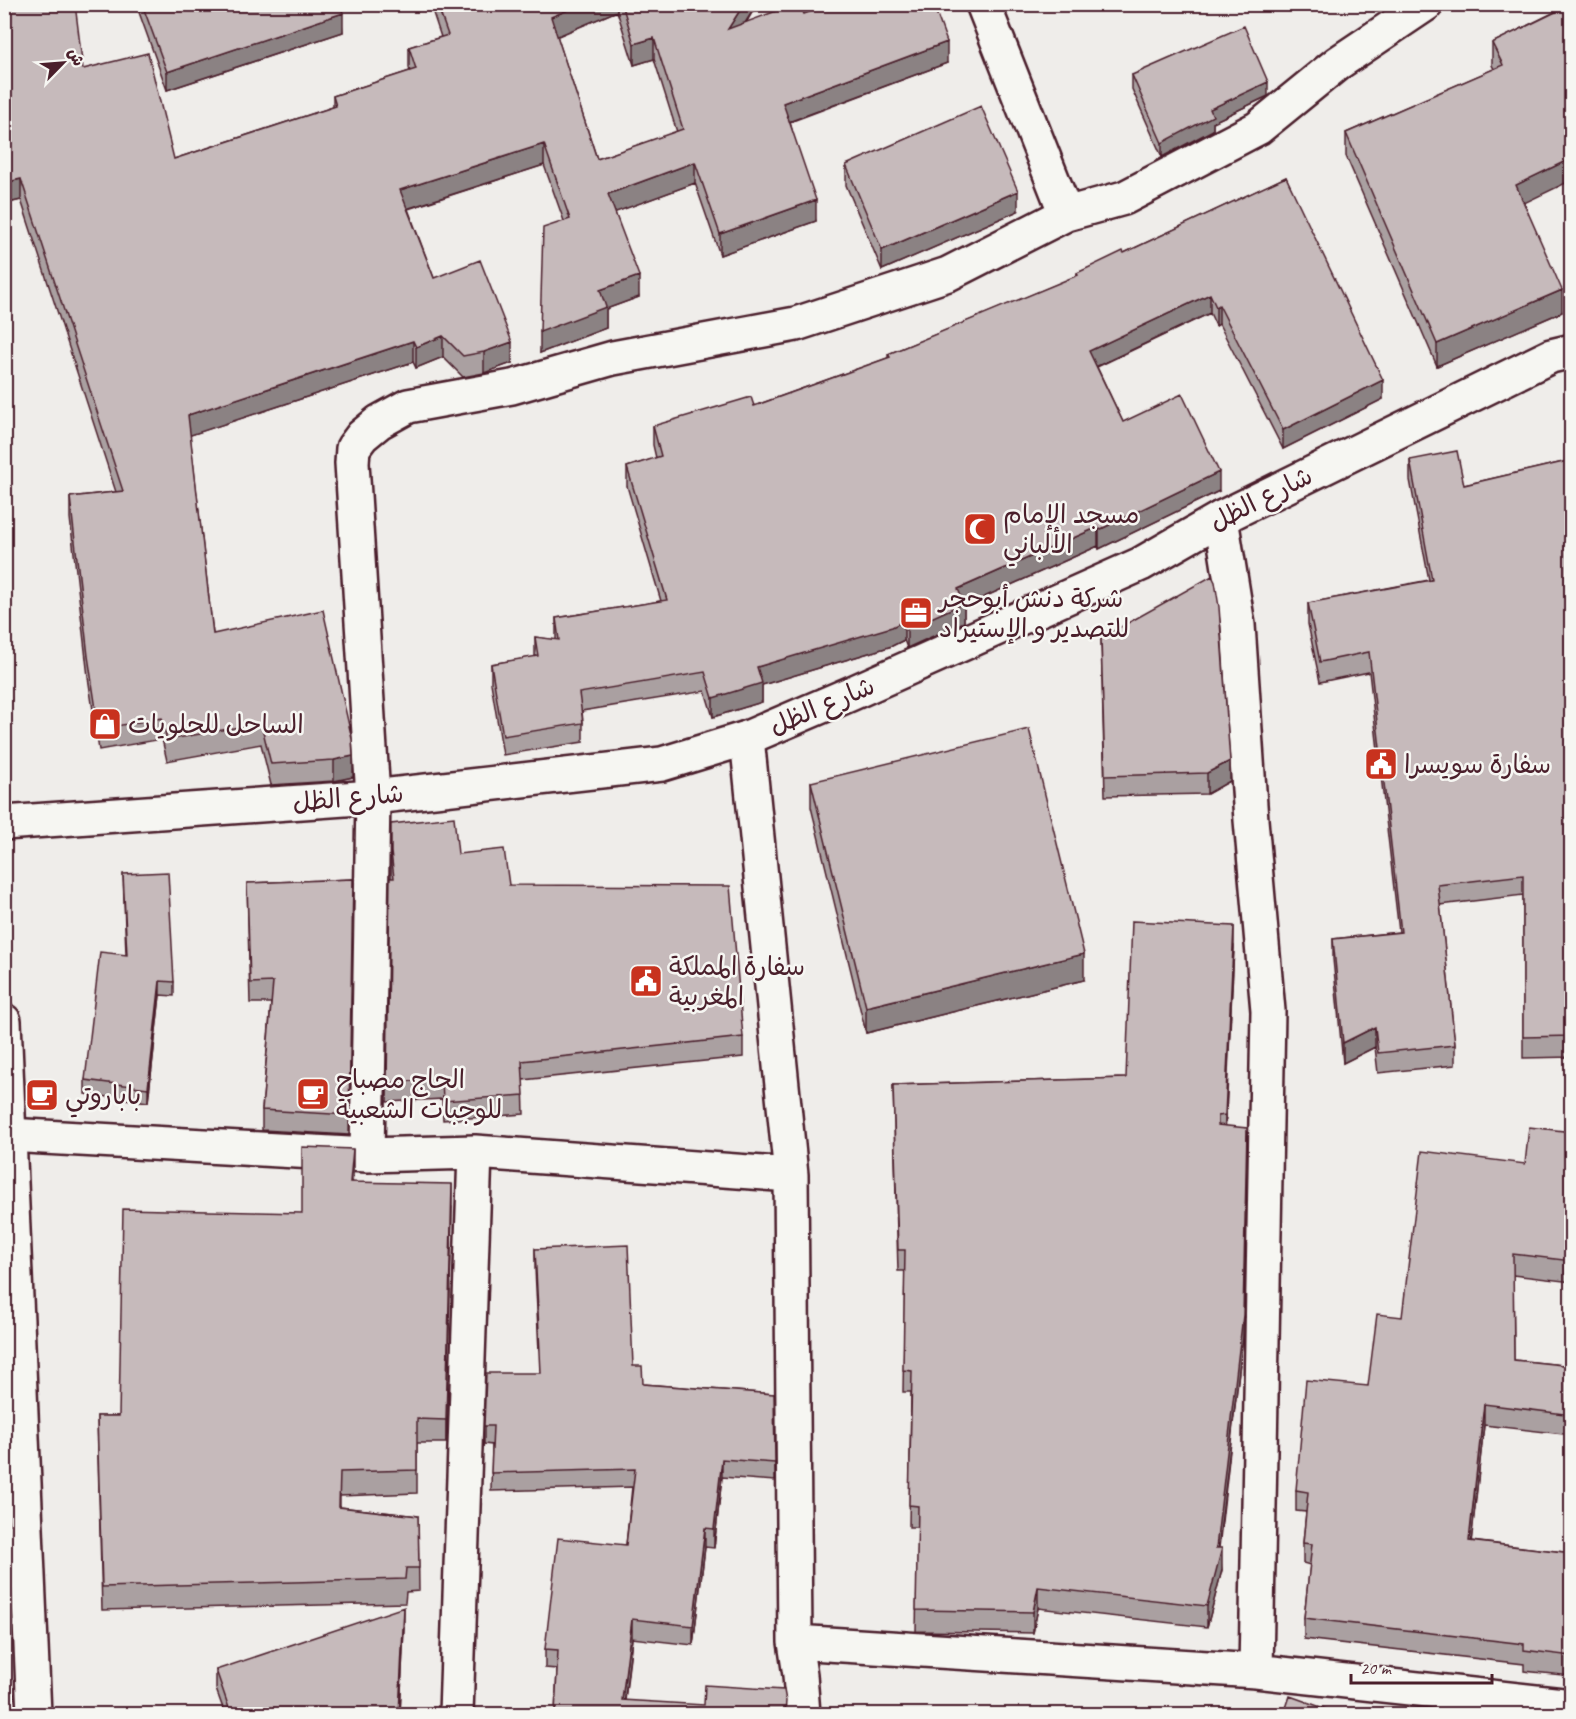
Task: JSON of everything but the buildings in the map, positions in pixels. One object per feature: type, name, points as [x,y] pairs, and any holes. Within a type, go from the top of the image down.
[{"type":"street","points":[[983,4],[1066,214]]},
{"type":"street","points":[[367,1155],[373,797],[352,463],[353,448],[362,436],[379,422],[408,406],[512,387],[613,358],[796,324],[948,273],[1066,214],[1124,198],[1258,128],[1338,63],[1426,4]]},
{"type":"street","name":"شارع الظل","points":[[4,823],[373,797],[662,764],[747,738],[1141,564],[1221,518],[1551,356],[1572,351]]},
{"type":"street","points":[[1221,518],[1238,625],[1250,809],[1268,1011],[1256,1671]]},
{"type":"street","points":[[747,738],[791,1175],[795,1642],[801,1675],[803,1714]]},
{"type":"street","points":[[4,1021],[34,1714]]},
{"type":"street","points":[[8,1136],[367,1155],[475,1152],[791,1175]]},
{"type":"street","points":[[456,1714],[475,1152]]},
{"type":"street","points":[[795,1642],[1256,1671],[1572,1707]]},
{"type":"place","name":"مسجد الإمام الألباني","points":[[980,529]]},
{"type":"place","name":"شركة دنش أبوحجر للتصدير و الإستيراد","points":[[916,613]]},
{"type":"place","name":"الساحل للحلويات","points":[[105,724]]},
{"type":"place","name":"سفارة سويسرا","points":[[1381,764]]},
{"type":"place","name":"سفارة المملكة المغربية","points":[[646,981]]},
{"type":"place","name":"الحاج مصباح للوجبات الشعبية","points":[[313,1094]]},
{"type":"place","name":"باباروتي","points":[[42,1095]]}]
